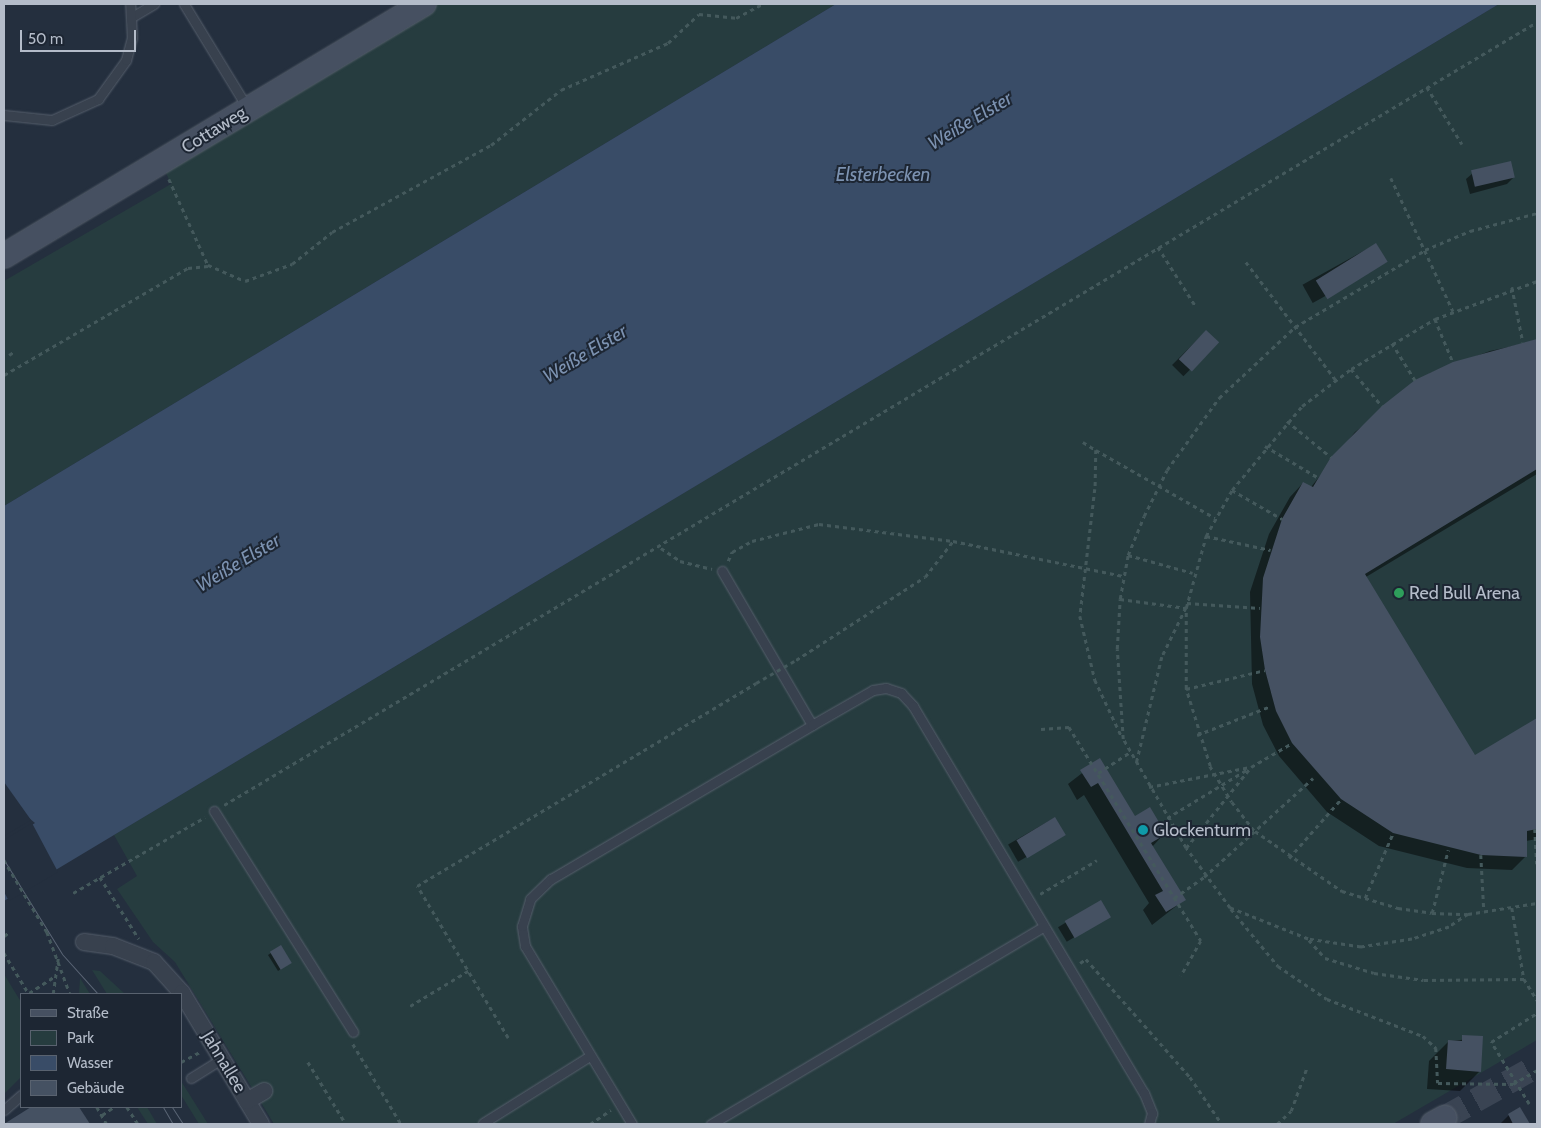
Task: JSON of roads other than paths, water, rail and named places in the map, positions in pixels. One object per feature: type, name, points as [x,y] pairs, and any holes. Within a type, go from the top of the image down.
[{"type":"street","name":"Cottaweg","points":[[4,256],[424,4]]},
{"type":"street","name":"Jahnallee","points":[[84,942],[113,946],[154,962],[182,993],[261,1124]]},
{"type":"street","name":"Jahnallee","points":[[247,1101],[264,1091]]},
{"type":"lane","points":[[4,115],[52,120],[98,99],[126,60],[132,17],[130,4]]},
{"type":"lane","points":[[132,17],[154,4]]},
{"type":"lane","points":[[184,4],[248,109]]},
{"type":"lane","points":[[722,571],[812,725]]},
{"type":"lane","points":[[632,1124],[525,946],[523,916],[530,899],[543,884],[812,725],[874,690],[892,690],[908,699],[1082,989],[1150,1105],[1148,1124]]},
{"type":"lane","points":[[214,811],[351,1034]]},
{"type":"lane","points":[[710,1124],[1044,926]]},
{"type":"lane","points":[[483,1123],[590,1056]]},
{"type":"lane","points":[[191,1078],[222,1059]]},
{"type":"lane","points":[[4,1110],[20,1096]]},
{"type":"water","name":"Elsterbecken","points":[[836,4],[1499,4],[4,901],[4,843],[35,823],[29,818],[4,833],[4,506]]},
{"type":"tunnel","points":[[1444,1118],[1537,1066]]},
{"type":"tram line","points":[[4,860],[62,954],[97,993]]},
{"type":"tram line","points":[[164,1108],[173,1124]]},
{"type":"tram line","points":[[173,1108],[183,1124]]},
{"type":"place","name":"Red Bull Arena","points":[[1399,593]]},
{"type":"place","name":"Glockenturm","points":[[1143,830]]},
{"type":"water label","name":"Weiße Elster","points":[[970,121]]},
{"type":"water label","name":"Weiße Elster","points":[[585,354]]},
{"type":"water label","name":"Weiße Elster","points":[[238,563]]}]
